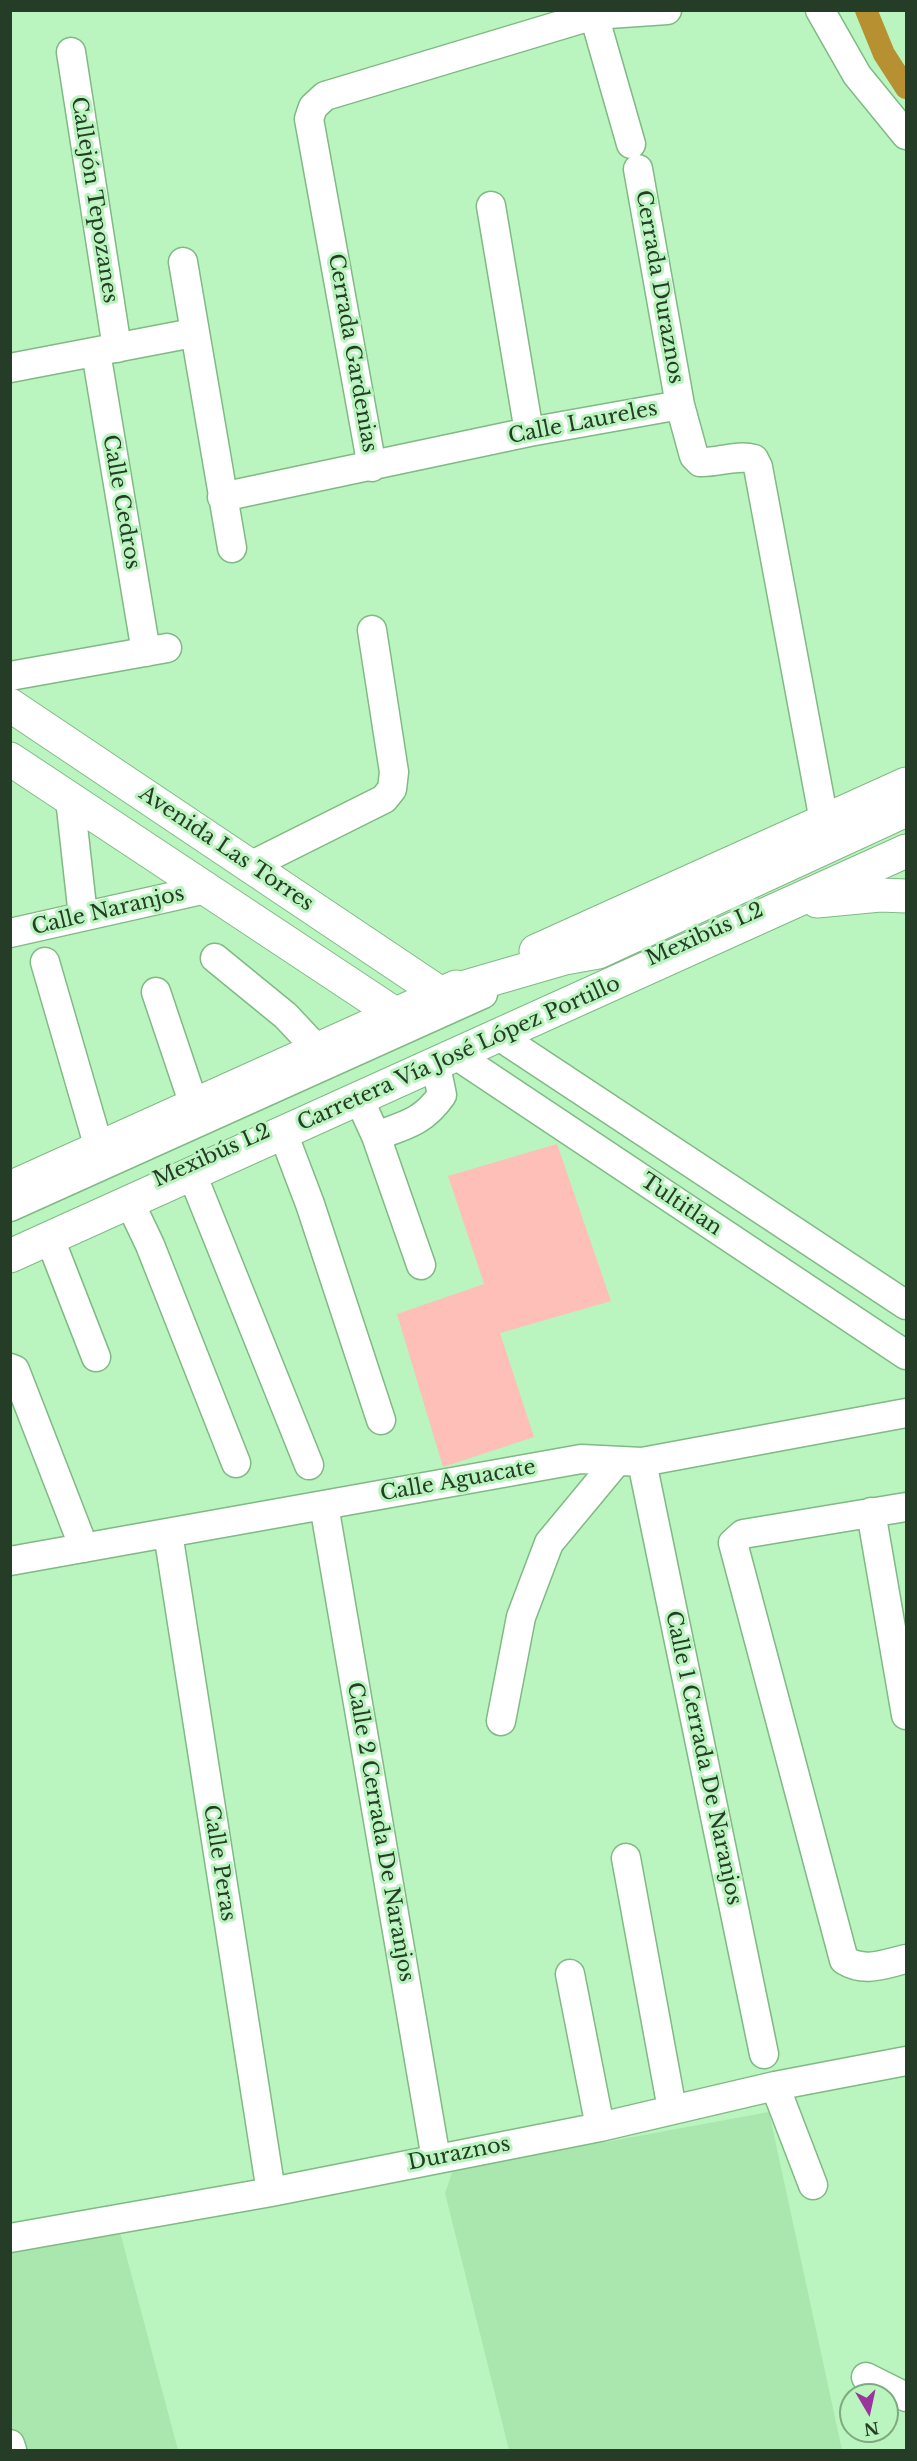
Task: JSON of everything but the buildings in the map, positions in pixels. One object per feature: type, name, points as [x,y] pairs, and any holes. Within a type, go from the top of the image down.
[{"type":"main road","name":"Avenida Las Torres","points":[[10,705],[441,994]]},
{"type":"main road","name":"Avenida Las Torres","points":[[10,759],[395,1014]]},
{"type":"main road","points":[[10,1188],[194,1105],[324,1056],[395,1014],[906,784]]},
{"type":"main road","points":[[441,994],[566,958],[598,952],[906,810]]},
{"type":"main road","name":"Carretera Vía José López Portillo","points":[[10,1256],[906,851]]},
{"type":"main road","points":[[788,905],[880,895],[906,896]]},
{"type":"street","name":"Cerrada Gardenias","points":[[372,467],[332,239],[320,187],[309,119],[313,107],[325,96],[584,14],[667,10]]},
{"type":"street","points":[[820,10],[857,75],[906,135]]},
{"type":"street","name":"Cerrada Duraznos","points":[[584,14],[634,157],[680,405]]},
{"type":"street","name":"Callejón Tepozanes","points":[[71,52],[106,350]]},
{"type":"street","points":[[491,206],[529,432]]},
{"type":"street","points":[[183,262],[193,333],[232,548]]},
{"type":"street","points":[[10,368],[193,333]]},
{"type":"street","name":"Calle Cedros","points":[[10,676],[157,650],[106,350]]},
{"type":"street","name":"Calle Laureles","points":[[222,497],[529,432],[680,405],[694,456],[700,462],[747,457],[754,459],[758,467],[825,821]]},
{"type":"street","points":[[250,866],[384,798],[392,789],[394,772],[372,630]]},
{"type":"street","points":[[70,799],[83,916]]},
{"type":"street","name":"Mexibús L2","points":[[10,1207],[324,1056],[566,958],[906,805]]},
{"type":"street","name":"Mexibús L2","points":[[10,1247],[906,844]]},
{"type":"street","name":"Calle Naranjos","points":[[10,933],[206,889]]},
{"type":"street","points":[[215,958],[286,1016],[324,1056]]},
{"type":"street","points":[[45,962],[99,1148]]},
{"type":"street","points":[[156,992],[194,1105]]},
{"type":"street","name":"Tultitlan","points":[[499,1035],[906,1305]]},
{"type":"street","points":[[376,1136],[416,1122],[430,1112],[442,1095],[446,1060]]},
{"type":"street","name":"Tultitlan","points":[[446,1060],[906,1354]]},
{"type":"street","points":[[360,1099],[376,1136],[421,1265]]},
{"type":"street","points":[[283,1133],[310,1204],[381,1420]]},
{"type":"street","points":[[192,1174],[309,1465]]},
{"type":"street","points":[[130,1203],[150,1245],[236,1463]]},
{"type":"street","points":[[50,1239],[96,1357]]},
{"type":"street","points":[[10,1368],[15,1370],[84,1548]]},
{"type":"street","name":"Calle Aguacate","points":[[10,1561],[581,1459],[630,1461],[906,1413]]},
{"type":"street","points":[[501,1721],[521,1617],[549,1543],[630,1461]]},
{"type":"street","name":"Calle 1 Cerrada De Naranjos","points":[[630,1461],[764,2054]]},
{"type":"street","name":"Calle 2 Cerrada De Naranjos","points":[[324,1505],[436,2158]]},
{"type":"street","points":[[906,1507],[742,1534],[733,1543],[843,1960],[855,1967],[867,1968],[906,1959]]},
{"type":"street","points":[[871,1512],[906,1715]]},
{"type":"street","name":"Calle Peras","points":[[168,1533],[271,2192]]},
{"type":"street","points":[[626,1858],[672,2109]]},
{"type":"street","points":[[570,1974],[600,2127]]},
{"type":"street","name":"Duraznos","points":[[10,2238],[271,2192],[600,2127],[775,2086],[906,2061]]},
{"type":"street","points":[[775,2086],[813,2185]]},
{"type":"street","points":[[866,2377],[906,2397]]},
{"type":"street","points":[[10,2444],[12,2451]]},
{"type":"shaded area","points":[[557,1144],[611,1301],[500,1333],[534,1437],[443,1467],[397,1314],[484,1284],[448,1176]]},
{"type":"shaded area","points":[[769,2112],[842,2450],[509,2450],[445,2193],[453,2170]]},
{"type":"shaded area","points":[[120,2232],[178,2450],[11,2450],[11,2253]]},
{"type":"waterway","points":[[866,10],[884,54],[906,88]]}]
